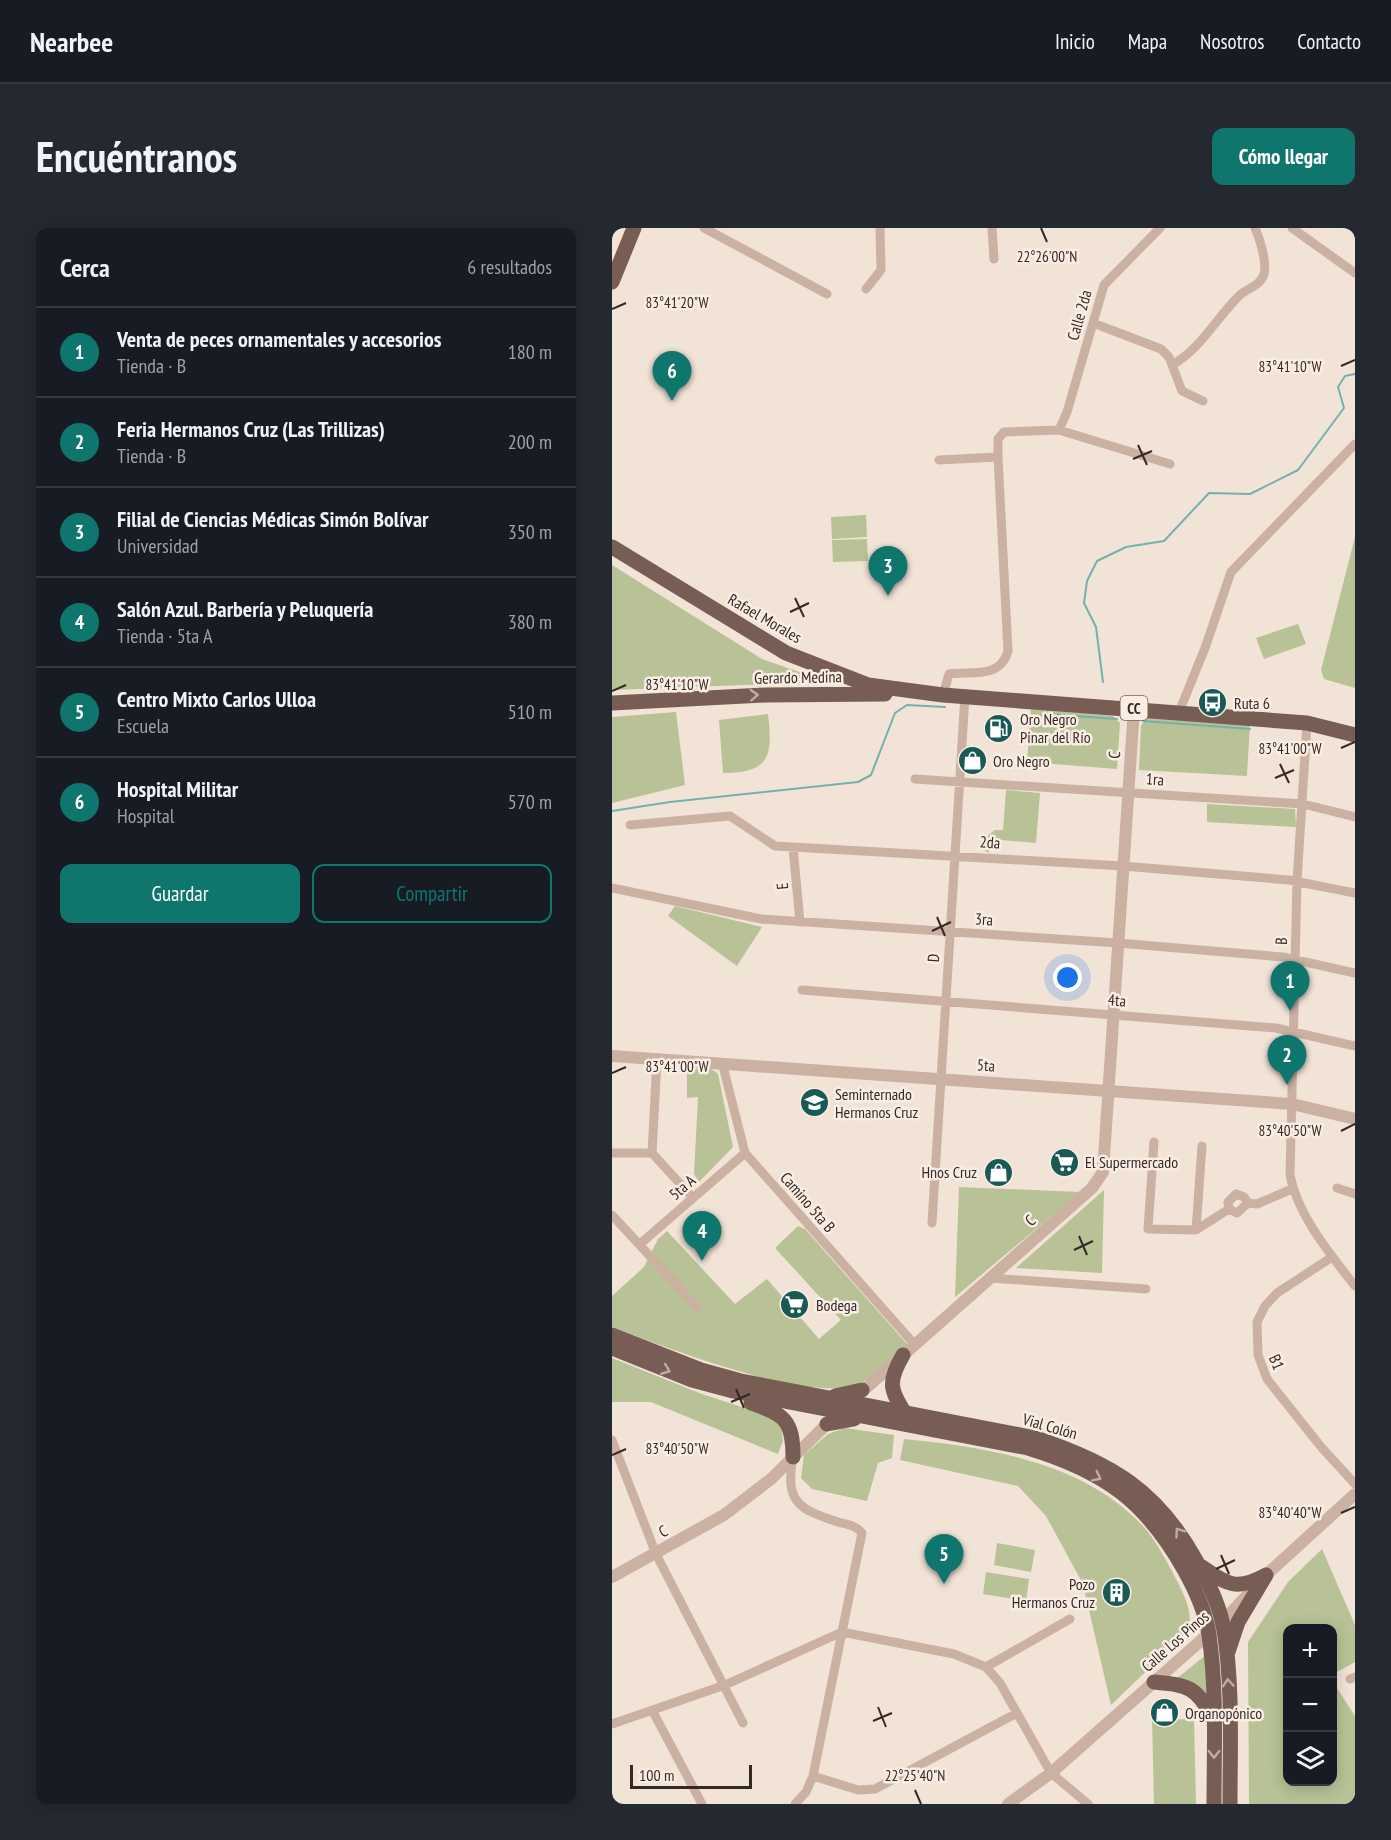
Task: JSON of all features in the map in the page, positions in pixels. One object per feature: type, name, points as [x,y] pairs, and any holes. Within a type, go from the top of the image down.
[{"type":"main road","points":[[612,282],[634,228]]},
{"type":"main road","name":"Rafael Morales","points":[[612,547],[786,653],[868,685],[912,692]]},
{"type":"main road","name":"CC","points":[[912,692],[1307,723],[1355,735]]},
{"type":"main road","name":"Gerardo Medina","points":[[612,703],[766,695],[912,692]]},
{"type":"main road","name":"Vial Colón","points":[[612,1335],[701,1370],[822,1397],[883,1420],[913,1418],[1028,1448],[1074,1465],[1104,1480],[1140,1506],[1166,1537],[1192,1584],[1209,1633],[1214,1720],[1214,1804]]},
{"type":"main road","name":"Vial Colón","points":[[612,1348],[692,1380],[784,1401],[845,1407],[1036,1438],[1078,1452],[1115,1471],[1152,1499],[1180,1531],[1199,1566],[1222,1622],[1227,1658],[1230,1804]]},
{"type":"main road","points":[[909,1350],[900,1378],[913,1418]]},
{"type":"main road","points":[[692,1380],[715,1391],[773,1411],[790,1427],[797,1453]]},
{"type":"main road","points":[[773,1387],[796,1417],[797,1453]]},
{"type":"main road","points":[[822,1397],[862,1390]]},
{"type":"main road","points":[[827,1424],[846,1419],[883,1420]]},
{"type":"main road","points":[[1199,1566],[1234,1586],[1250,1584],[1266,1575]]},
{"type":"main road","points":[[1227,1658],[1238,1622],[1266,1575]]},
{"type":"main road","points":[[1154,1682],[1180,1684],[1197,1691],[1214,1720]]},
{"type":"street","points":[[704,228],[827,294]]},
{"type":"street","points":[[866,290],[881,270],[880,228]]},
{"type":"street","points":[[992,228],[994,259]]},
{"type":"street","name":"Calle 2da","points":[[1059,430],[1068,412],[1104,285],[1160,228]]},
{"type":"street","points":[[1172,365],[1188,356],[1214,322],[1242,293],[1261,281],[1265,272],[1255,228]]},
{"type":"street","points":[[1292,228],[1355,273]]},
{"type":"street","points":[[1093,323],[1161,349],[1172,365],[1182,391],[1203,401]]},
{"type":"street","points":[[943,695],[949,674],[997,669],[1005,663],[1008,651],[998,457],[998,439],[1004,432],[1059,430],[1170,464]]},
{"type":"street","points":[[1179,712],[1232,572],[1355,444]]},
{"type":"street","points":[[939,460],[998,457]]},
{"type":"street","name":"D","points":[[932,1223],[965,696]]},
{"type":"street","name":"C","points":[[612,1577],[724,1515],[771,1479],[862,1390],[1092,1188],[1103,1172],[1134,708]]},
{"type":"street","name":"B","points":[[1307,723],[1297,881],[1290,1175],[1293,1189],[1332,1257],[1355,1286]]},
{"type":"street","name":"1ra","points":[[915,779],[1303,804],[1355,817]]},
{"type":"street","name":"2da","points":[[630,825],[730,816],[775,846],[1123,866],[1297,881],[1355,893]]},
{"type":"street","name":"E","points":[[793,847],[800,922]]},
{"type":"street","name":"3ra","points":[[612,888],[761,919],[1118,943],[1295,960],[1355,973]]},
{"type":"street","name":"4ta","points":[[802,990],[1293,1030],[1355,1046]]},
{"type":"street","name":"5ta","points":[[612,1056],[1292,1104],[1355,1119]]},
{"type":"street","points":[[657,1059],[652,1152],[693,1198]]},
{"type":"street","name":"Camino 5ta B","points":[[715,1063],[723,1066],[745,1153],[909,1350]]},
{"type":"street","points":[[1154,1142],[1148,1229],[1196,1230],[1228,1209]]},
{"type":"street","points":[[1196,1230],[1202,1146]]},
{"type":"street","points":[[612,1153],[652,1152]]},
{"type":"street","name":"5ta A","points":[[640,1244],[745,1153]]},
{"type":"street","points":[[1337,1188],[1355,1194]]},
{"type":"street","points":[[1228,1209],[1236,1213],[1248,1203],[1257,1204],[1293,1189]]},
{"type":"street","points":[[1228,1209],[1228,1202],[1236,1194],[1244,1197],[1248,1203]]},
{"type":"street","points":[[612,1215],[697,1307]]},
{"type":"street","name":"B1","points":[[1332,1257],[1271,1299],[1257,1322],[1256,1338],[1260,1362],[1268,1379],[1322,1448],[1355,1484]]},
{"type":"street","points":[[990,1278],[1146,1289]]},
{"type":"street","points":[[612,1440],[656,1554],[743,1723]]},
{"type":"street","points":[[795,1804],[806,1792],[813,1776],[862,1533],[855,1526],[806,1510],[793,1496],[789,1482],[797,1453]]},
{"type":"street","name":"Calle Los Pinos","points":[[1008,1804],[1051,1773],[1222,1622],[1266,1575],[1355,1494]]},
{"type":"street","points":[[986,1666],[1070,1619]]},
{"type":"street","points":[[612,1724],[725,1685],[842,1632],[954,1654],[986,1666],[1017,1713],[1051,1773],[1088,1804]]},
{"type":"street","points":[[652,1710],[702,1804]]},
{"type":"street","points":[[813,1776],[858,1790],[875,1790],[1017,1713]]},
{"type":"green space","points":[[866,515],[867,537],[832,539],[831,517]]},
{"type":"green space","points":[[1355,537],[1355,688],[1324,679],[1321,670]]},
{"type":"green space","points":[[867,539],[868,561],[833,562],[832,540]]},
{"type":"green space","points":[[612,565],[762,659],[828,682],[612,690]]},
{"type":"green space","points":[[1298,624],[1306,644],[1264,659],[1256,638]]},
{"type":"green space","points":[[1031,709],[1113,716],[1120,723],[1117,769],[1027,762]]},
{"type":"green space","points":[[676,712],[685,785],[612,803],[612,717]]},
{"type":"green space","points":[[768,714],[770,741],[765,759],[751,770],[723,773],[719,720]]},
{"type":"green space","points":[[1149,717],[1250,723],[1247,776],[1139,770],[1141,725]]},
{"type":"green space","points":[[1006,790],[1040,793],[1036,843],[990,839],[989,853],[980,848],[980,842],[995,830],[1003,830]]},
{"type":"green space","points":[[1207,804],[1295,809],[1296,827],[1207,822]]},
{"type":"green space","points":[[675,906],[762,927],[737,966],[668,916]]},
{"type":"green space","points":[[710,1068],[718,1074],[733,1147],[699,1182],[694,1174],[698,1097],[687,1098],[687,1069]]},
{"type":"green space","points":[[959,1187],[1080,1192],[955,1297]]},
{"type":"green space","points":[[1104,1190],[1102,1273],[1016,1268]]},
{"type":"green space","points":[[798,1226],[805,1229],[907,1344],[875,1374],[860,1383],[829,1388],[800,1386],[767,1379],[665,1347],[612,1327],[612,1296],[644,1267],[658,1239],[667,1231],[735,1304],[767,1279],[819,1339],[841,1320],[775,1248]]},
{"type":"green space","points":[[612,1358],[702,1394],[772,1417],[781,1426],[783,1441],[778,1454],[651,1402],[612,1402]]},
{"type":"green space","points":[[845,1428],[894,1435],[892,1458],[878,1463],[867,1501],[812,1489],[801,1478],[804,1455],[828,1434]]},
{"type":"green space","points":[[904,1439],[967,1447],[1032,1461],[1091,1486],[1118,1504],[1147,1530],[1167,1562],[1187,1602],[1190,1616],[1188,1631],[1111,1705],[1083,1584],[1046,1516],[1018,1486],[900,1460]]},
{"type":"green space","points":[[997,1543],[1035,1550],[1031,1572],[994,1565]]},
{"type":"green space","points":[[1322,1549],[1355,1625],[1355,1662],[1337,1672],[1337,1624],[1283,1624],[1283,1786],[1337,1786],[1337,1688],[1355,1716],[1355,1804],[1249,1804],[1248,1642],[1288,1582]]},
{"type":"green space","points":[[986,1572],[1029,1579],[1026,1601],[983,1594]]},
{"type":"green space","points":[[1207,1654],[1210,1697],[1176,1679]]},
{"type":"green space","points":[[1194,1719],[1196,1804],[1154,1804],[1152,1720]]},
{"type":"waterway","points":[[1103,682],[1096,627],[1084,603],[1087,581],[1097,561],[1126,547],[1164,541],[1209,493],[1250,494],[1298,470],[1344,408],[1338,387],[1345,376],[1355,374]]},
{"type":"waterway","points":[[612,811],[670,802],[858,782],[871,775],[895,713],[907,705],[945,707]]},
{"type":"waterway","points":[[1046,714],[1117,719]]},
{"type":"waterway","points":[[1143,721],[1250,729]]},
{"type":"place","name":"Hospital Militar","points":[[672,401]]},
{"type":"place","name":"Filial de Ciencias Médicas Simón Bolívar","points":[[888,596]]},
{"type":"place","name":"Ruta 6","points":[[1213,703]]},
{"type":"place","name":"Oro Negro Pinar del Río","points":[[999,728]]},
{"type":"place","name":"Oro Negro","points":[[972,761]]},
{"type":"place","name":"Venta de peces ornamentales y accesorios","points":[[1290,1011]]},
{"type":"place","name":"Feria Hermanos Cruz (Las Trillizas)","points":[[1287,1085]]},
{"type":"place","name":"Seminternado Hermanos Cruz","points":[[814,1103]]},
{"type":"place","name":"El Supermercado","points":[[1064,1162]]},
{"type":"place","name":"Hnos Cruz","points":[[998,1172]]},
{"type":"place","name":"Salón Azul. Barbería y Peluquería","points":[[702,1261]]},
{"type":"place","name":"Bodega","points":[[795,1305]]},
{"type":"place","name":"Centro Mixto Carlos Ulloa","points":[[944,1584]]},
{"type":"place","name":"Pozo Hermanos Cruz","points":[[1116,1593]]},
{"type":"place","name":"Organopónico","points":[[1164,1713]]}]
